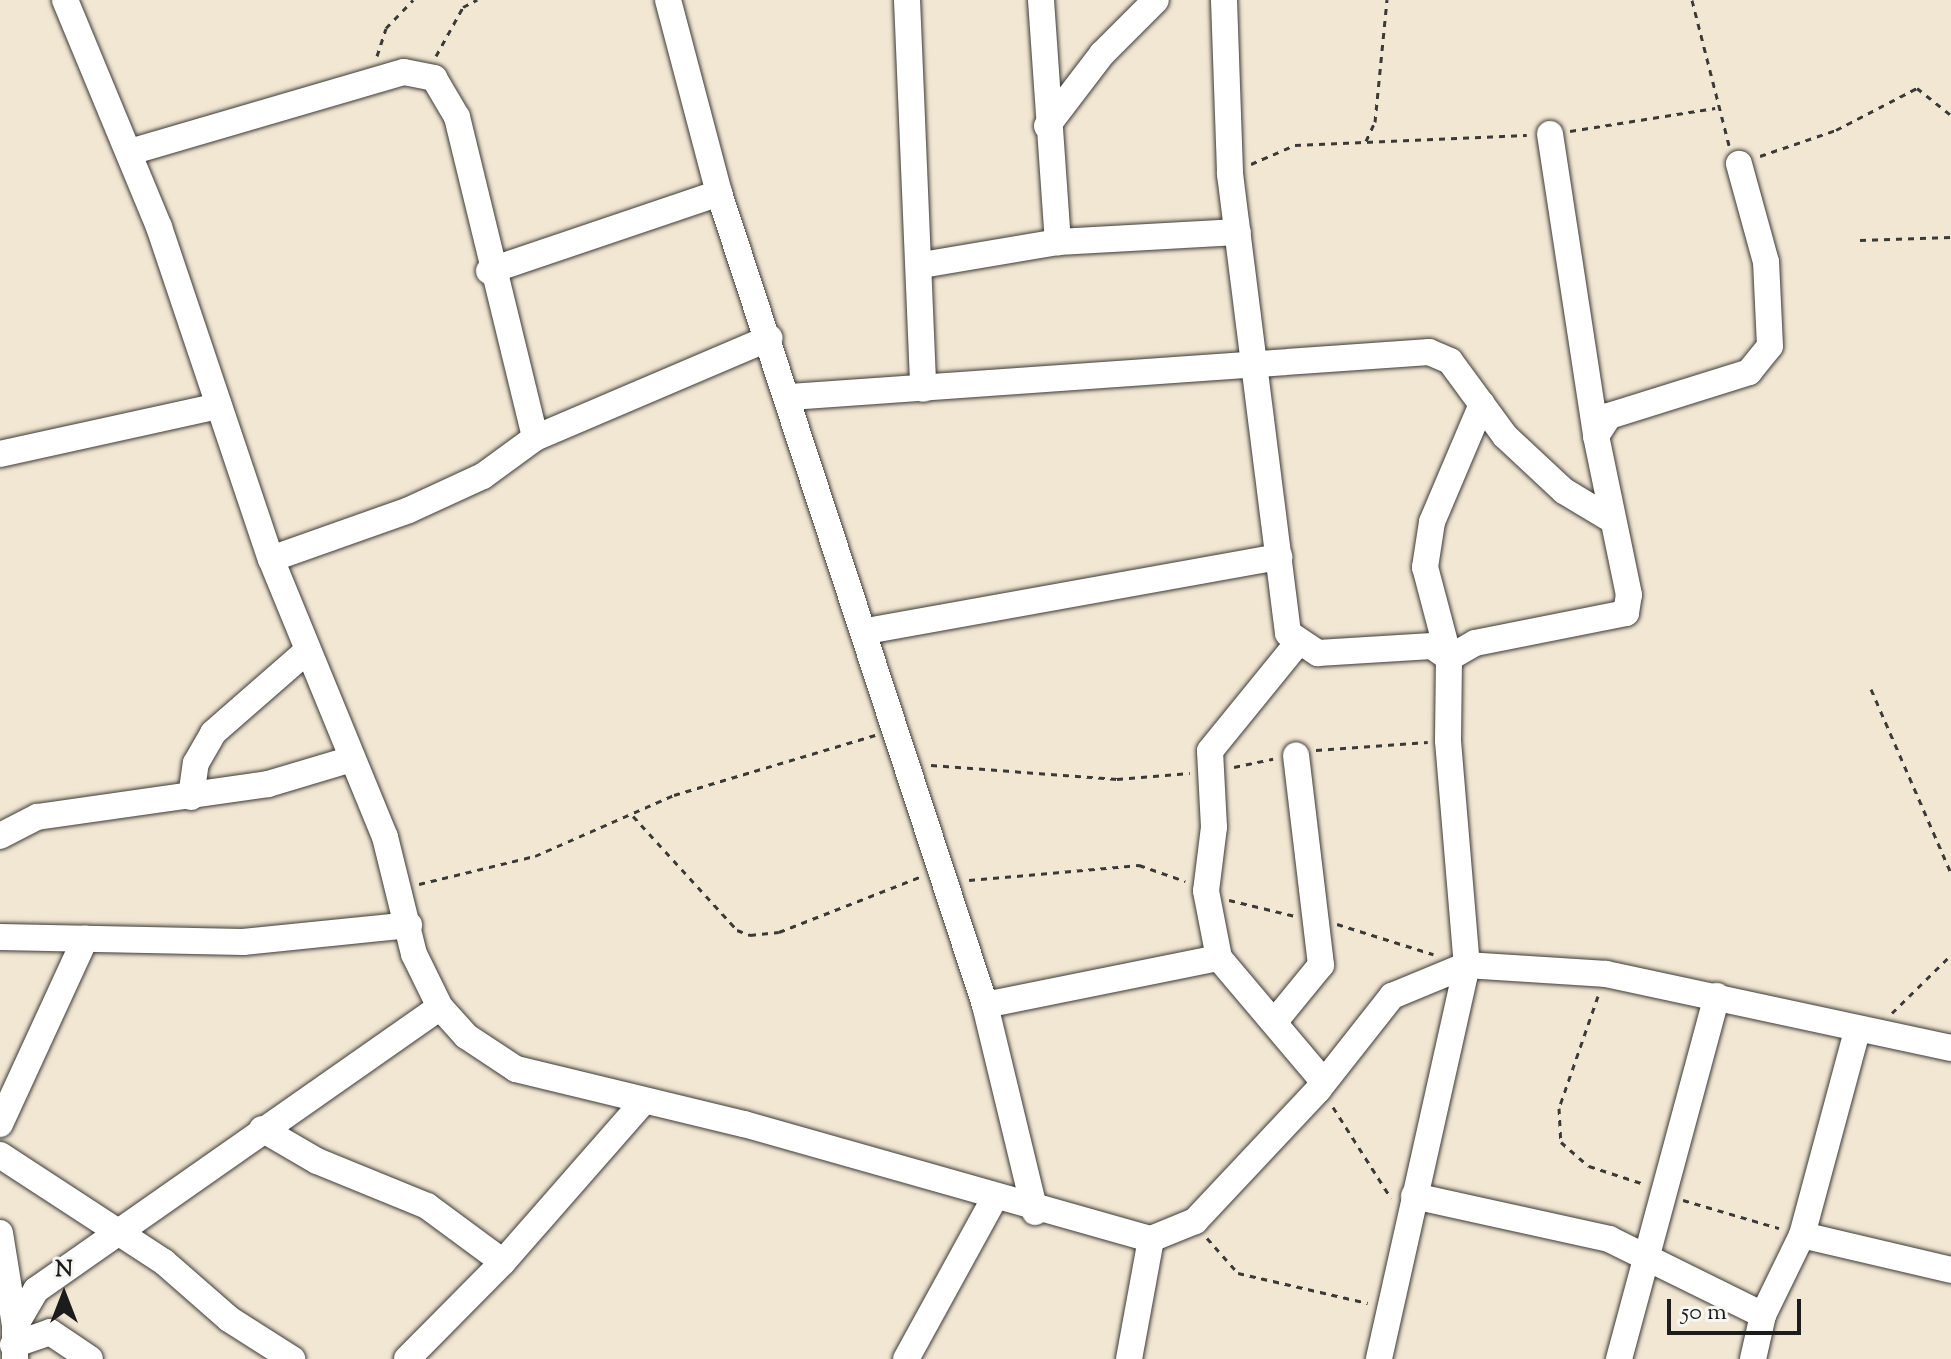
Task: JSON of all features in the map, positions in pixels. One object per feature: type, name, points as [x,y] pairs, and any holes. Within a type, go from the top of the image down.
[{"type":"street","points":[[65,0],[130,152],[271,559],[352,759],[440,1007],[466,1036],[516,1069],[744,1124],[1035,1212],[1151,1239],[1195,1221],[1321,1085],[1392,996],[1412,982],[1467,965],[1606,974],[1717,996],[1859,1032],[1951,1048]]},
{"type":"street","points":[[668,0],[719,193],[867,631],[902,763],[985,1005],[1035,1212]]},
{"type":"street","points":[[907,0],[922,265],[923,389]]},
{"type":"street","points":[[1041,0],[1047,126],[1058,242]]},
{"type":"street","points":[[1047,126],[1102,54],[1156,0]]},
{"type":"street","points":[[1224,0],[1230,174],[1249,362],[1296,645],[1210,751],[1208,772],[1214,827],[1206,891],[1219,958],[1276,1020],[1321,1085]]},
{"type":"street","points":[[130,152],[423,71],[447,93],[457,117],[489,271],[535,438]]},
{"type":"street","points":[[1449,658],[1475,643],[1626,613],[1629,595],[1596,436],[1550,134]]},
{"type":"street","points":[[1596,436],[1609,416],[1749,372],[1765,359],[1766,262],[1739,164]]},
{"type":"street","points":[[489,271],[719,193]]},
{"type":"street","points":[[922,265],[1058,242],[1238,232]]},
{"type":"street","points":[[271,559],[409,510],[483,476],[535,438],[770,338]]},
{"type":"street","points":[[790,397],[1249,362],[1429,352],[1450,361],[1482,404],[1564,491],[1612,520]]},
{"type":"street","points":[[1379,1359],[1410,1209],[1467,965],[1448,741],[1449,658],[1425,567],[1432,522],[1482,404]]},
{"type":"street","points":[[0,454],[219,406]]},
{"type":"street","points":[[867,631],[1279,557]]},
{"type":"street","points":[[1296,645],[1318,653],[1432,646],[1449,658]]},
{"type":"street","points":[[191,797],[196,763],[213,733],[307,651]]},
{"type":"street","points":[[1276,1020],[1321,965],[1296,755]]},
{"type":"street","points":[[2,832],[37,817],[268,784],[352,759]]},
{"type":"street","points":[[0,937],[243,942],[409,925]]},
{"type":"street","points":[[0,1124],[85,939]]},
{"type":"street","points":[[985,1005],[1219,958]]},
{"type":"street","points":[[1619,1359],[1717,996]]},
{"type":"street","points":[[14,1344],[36,1290],[440,1007]]},
{"type":"street","points":[[1753,1359],[1763,1315],[1802,1235],[1859,1032]]},
{"type":"street","points":[[407,1359],[503,1262],[643,1102]]},
{"type":"street","points":[[262,1129],[317,1161],[427,1206],[503,1262]]},
{"type":"street","points":[[0,1155],[292,1359]]},
{"type":"street","points":[[906,1359],[994,1199]]},
{"type":"street","points":[[1410,1209],[1609,1239],[1763,1315]]},
{"type":"street","points":[[0,1233],[14,1344]]},
{"type":"street","points":[[1802,1235],[1951,1270]]},
{"type":"street","points":[[1129,1359],[1151,1239]]},
{"type":"street","points":[[14,1344],[50,1332],[90,1359]]},
{"type":"path","points":[[367,84],[386,28],[413,0]]},
{"type":"path","points":[[423,71],[463,7],[477,0]]},
{"type":"path","points":[[1366,142],[1375,122],[1387,0]]},
{"type":"path","points":[[1692,0],[1715,108],[1739,164],[1836,130],[1917,88],[1951,115]]},
{"type":"path","points":[[1230,174],[1295,145],[1550,134],[1715,108]]},
{"type":"path","points":[[1860,240],[1951,237]]},
{"type":"path","points":[[1871,689],[1951,873]]},
{"type":"path","points":[[400,889],[535,856],[632,815],[893,729]]},
{"type":"path","points":[[902,763],[1117,779],[1208,772],[1296,755],[1448,741]]},
{"type":"path","points":[[632,815],[737,930],[750,935],[779,932],[940,878],[1139,865],[1206,891]]},
{"type":"path","points":[[1859,1032],[1951,955]]},
{"type":"path","points":[[1606,974],[1559,1108],[1561,1142],[1589,1166],[1802,1235]]},
{"type":"path","points":[[1321,1085],[1410,1209]]},
{"type":"path","points":[[1195,1221],[1238,1273],[1391,1308]]}]
